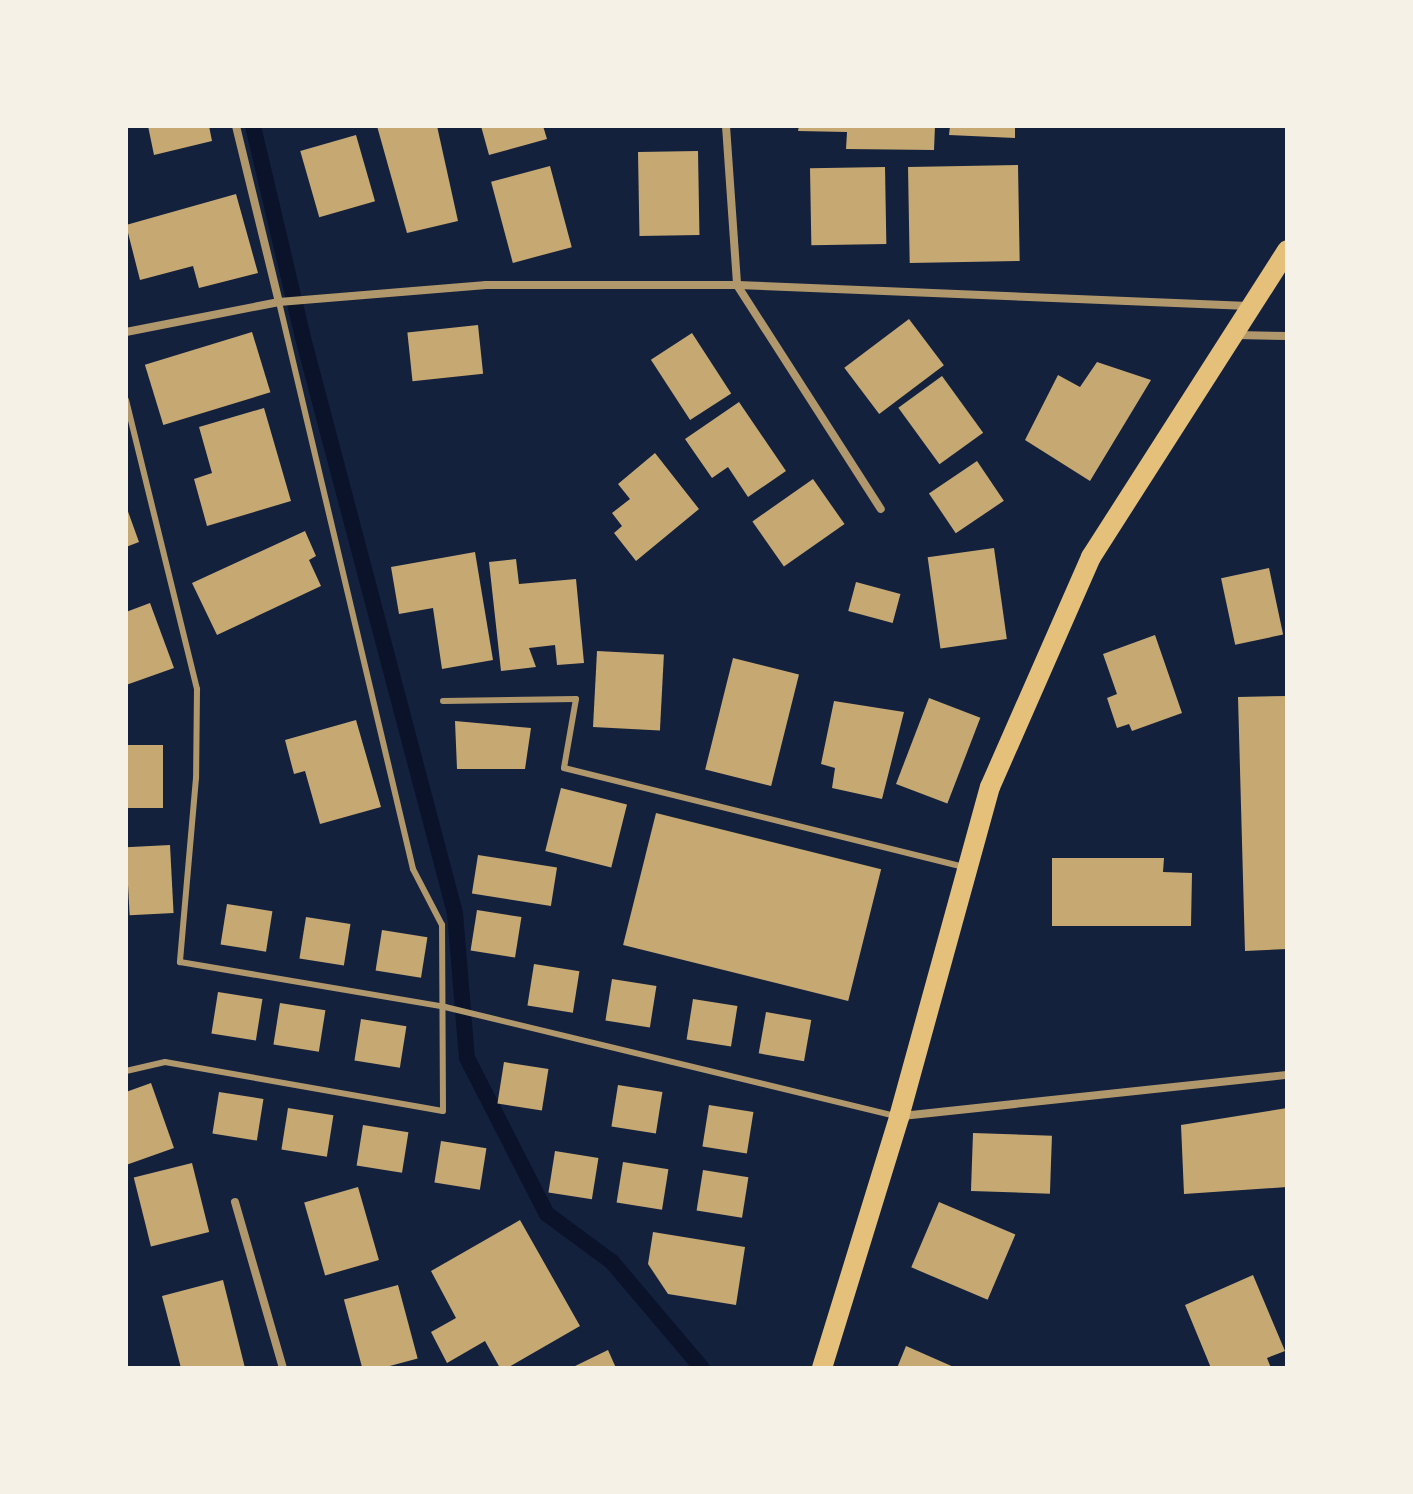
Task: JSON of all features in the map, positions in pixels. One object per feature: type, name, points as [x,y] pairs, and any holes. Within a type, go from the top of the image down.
[{"type":"main road","points":[[822,1368],[899,1117],[990,787],[1091,557],[1287,250]]},
{"type":"street","points":[[236,126],[279,302]]},
{"type":"street","points":[[726,126],[737,285],[881,509]]},
{"type":"street","points":[[126,332],[279,302],[486,285],[737,285],[1250,306]]},
{"type":"street","points":[[1230,335],[1287,336]]},
{"type":"street","points":[[899,1117],[1287,1075]]},
{"type":"street","points":[[235,1202],[283,1368]]},
{"type":"lane","points":[[126,1071],[165,1062],[443,1111],[445,1007],[442,925],[413,869],[279,302]]},
{"type":"lane","points":[[126,400],[197,689],[196,778],[180,962],[445,1007],[899,1117]]},
{"type":"lane","points":[[443,701],[576,699],[564,768],[967,868]]},
{"type":"building","points":[[148,126],[209,126],[212,141],[154,155]]},
{"type":"building","points":[[377,126],[437,126],[458,221],[407,233]]},
{"type":"building","points":[[481,126],[543,126],[547,139],[489,155]]},
{"type":"building","points":[[799,126],[935,126],[934,150],[846,149],[847,132],[798,131]]},
{"type":"building","points":[[950,126],[1015,126],[1015,138],[949,135]]},
{"type":"building","points":[[356,135],[375,201],[319,217],[300,151]]},
{"type":"building","points":[[698,151],[699,235],[639,236],[638,152]]},
{"type":"building","points":[[1018,165],[1020,261],[910,263],[908,167]]},
{"type":"building","points":[[550,166],[572,247],[513,263],[491,182]]},
{"type":"building","points":[[885,167],[886,244],[811,245],[810,168]]},
{"type":"building","points":[[236,194],[258,273],[199,288],[193,266],[140,280],[126,225]]},
{"type":"building","points":[[909,319],[944,365],[879,414],[844,368]]},
{"type":"building","points":[[478,325],[483,374],[413,381],[407,332]]},
{"type":"building","points":[[252,332],[270,392],[163,425],[145,365]]},
{"type":"building","points":[[692,333],[731,393],[690,420],[651,360]]},
{"type":"building","points":[[1097,362],[1151,380],[1090,481],[1025,440],[1058,375],[1080,387]]},
{"type":"building","points":[[942,376],[983,433],[939,464],[898,408]]},
{"type":"building","points":[[739,402],[786,471],[748,497],[728,467],[712,478],[685,439]]},
{"type":"building","points":[[264,408],[291,501],[207,526],[194,479],[212,473],[199,427]]},
{"type":"building","points":[[655,453],[699,509],[636,561],[614,533],[622,526],[612,513],[630,499],[618,484]]},
{"type":"building","points":[[977,461],[1004,501],[956,533],[929,493]]},
{"type":"building","points":[[813,479],[845,524],[784,566],[752,521]]},
{"type":"building","points":[[126,506],[139,542],[126,547]]},
{"type":"building","points":[[305,531],[316,556],[309,560],[321,586],[217,635],[192,583]]},
{"type":"building","points":[[994,548],[1007,639],[940,648],[928,557]]},
{"type":"building","points":[[475,552],[493,660],[442,669],[433,608],[399,614],[391,567]]},
{"type":"building","points":[[516,559],[519,584],[576,579],[584,663],[557,665],[555,645],[529,648],[536,667],[501,671],[489,562]]},
{"type":"building","points":[[1269,568],[1283,635],[1235,645],[1221,578]]},
{"type":"building","points":[[856,582],[900,594],[893,623],[848,611]]},
{"type":"building","points":[[150,603],[174,668],[126,685],[126,612]]},
{"type":"building","points":[[1155,635],[1182,713],[1132,731],[1129,724],[1117,728],[1107,698],[1117,694],[1103,654]]},
{"type":"building","points":[[597,651],[664,655],[660,730],[593,727]]},
{"type":"building","points":[[733,658],[799,674],[771,786],[705,770]]},
{"type":"building","points":[[1287,696],[1287,949],[1245,951],[1238,697]]},
{"type":"building","points":[[929,698],[980,718],[947,804],[896,784]]},
{"type":"building","points":[[834,701],[904,712],[882,799],[832,788],[835,768],[821,764]]},
{"type":"building","points":[[356,720],[381,807],[320,824],[305,771],[294,774],[285,740]]},
{"type":"building","points":[[455,721],[531,728],[525,769],[457,769]]},
{"type":"building","points":[[126,745],[163,745],[163,808],[126,808]]},
{"type":"building","points":[[561,788],[627,804],[611,868],[545,851]]},
{"type":"building","points":[[656,813],[881,869],[848,1001],[623,945]]},
{"type":"building","points":[[170,845],[174,913],[130,915],[126,847]]},
{"type":"building","points":[[478,855],[557,868],[551,906],[472,894]]},
{"type":"building","points":[[1052,858],[1164,858],[1163,872],[1192,873],[1191,926],[1052,926]]},
{"type":"building","points":[[227,904],[272,911],[266,952],[221,944]]},
{"type":"building","points":[[477,910],[521,917],[515,958],[471,950]]},
{"type":"building","points":[[306,917],[350,924],[344,966],[299,958]]},
{"type":"building","points":[[382,930],[427,937],[421,978],[376,970]]},
{"type":"building","points":[[534,964],[579,971],[573,1013],[527,1005]]},
{"type":"building","points":[[612,979],[656,986],[650,1028],[605,1020]]},
{"type":"building","points":[[218,992],[262,999],[256,1041],[211,1033]]},
{"type":"building","points":[[693,999],[737,1006],[731,1047],[687,1039]]},
{"type":"building","points":[[280,1003],[325,1010],[319,1052],[273,1044]]},
{"type":"building","points":[[766,1012],[811,1020],[804,1061],[759,1053]]},
{"type":"building","points":[[361,1019],[406,1026],[400,1068],[354,1060]]},
{"type":"building","points":[[504,1062],[548,1069],[542,1111],[497,1103]]},
{"type":"building","points":[[151,1083],[174,1148],[126,1165],[126,1092]]},
{"type":"building","points":[[618,1085],[662,1092],[656,1134],[611,1126]]},
{"type":"building","points":[[219,1092],[263,1099],[257,1141],[212,1133]]},
{"type":"building","points":[[709,1105],[753,1112],[747,1154],[702,1146]]},
{"type":"building","points":[[288,1108],[333,1115],[327,1157],[281,1149]]},
{"type":"building","points":[[1287,1108],[1287,1187],[1184,1194],[1181,1125]]},
{"type":"building","points":[[363,1125],[408,1132],[402,1173],[357,1165]]},
{"type":"building","points":[[973,1133],[1052,1136],[1050,1194],[971,1191]]},
{"type":"building","points":[[441,1141],[486,1148],[480,1190],[434,1182]]},
{"type":"building","points":[[555,1151],[598,1158],[592,1199],[548,1192]]},
{"type":"building","points":[[623,1162],[668,1169],[662,1210],[617,1202]]},
{"type":"building","points":[[192,1163],[209,1232],[151,1246],[134,1178]]},
{"type":"building","points":[[703,1170],[748,1177],[742,1218],[697,1210]]},
{"type":"building","points":[[358,1187],[379,1260],[325,1275],[304,1202]]},
{"type":"building","points":[[939,1202],[1015,1234],[988,1300],[911,1267]]},
{"type":"building","points":[[520,1220],[580,1326],[507,1368],[500,1368],[485,1341],[447,1363],[431,1332],[456,1318],[431,1271]]},
{"type":"building","points":[[653,1232],[745,1247],[736,1305],[668,1294],[648,1264]]},
{"type":"building","points":[[1253,1275],[1285,1351],[1267,1358],[1271,1368],[1211,1368],[1185,1305]]},
{"type":"building","points":[[223,1280],[245,1368],[181,1368],[162,1296]]},
{"type":"building","points":[[398,1285],[418,1358],[382,1368],[362,1368],[344,1299]]},
{"type":"building","points":[[906,1346],[956,1368],[897,1368]]},
{"type":"building","points":[[608,1350],[616,1368],[571,1368]]},
{"type":"waterway","points":[[253,126],[302,334],[455,913],[467,1058],[547,1214],[612,1262],[702,1368]]}]
